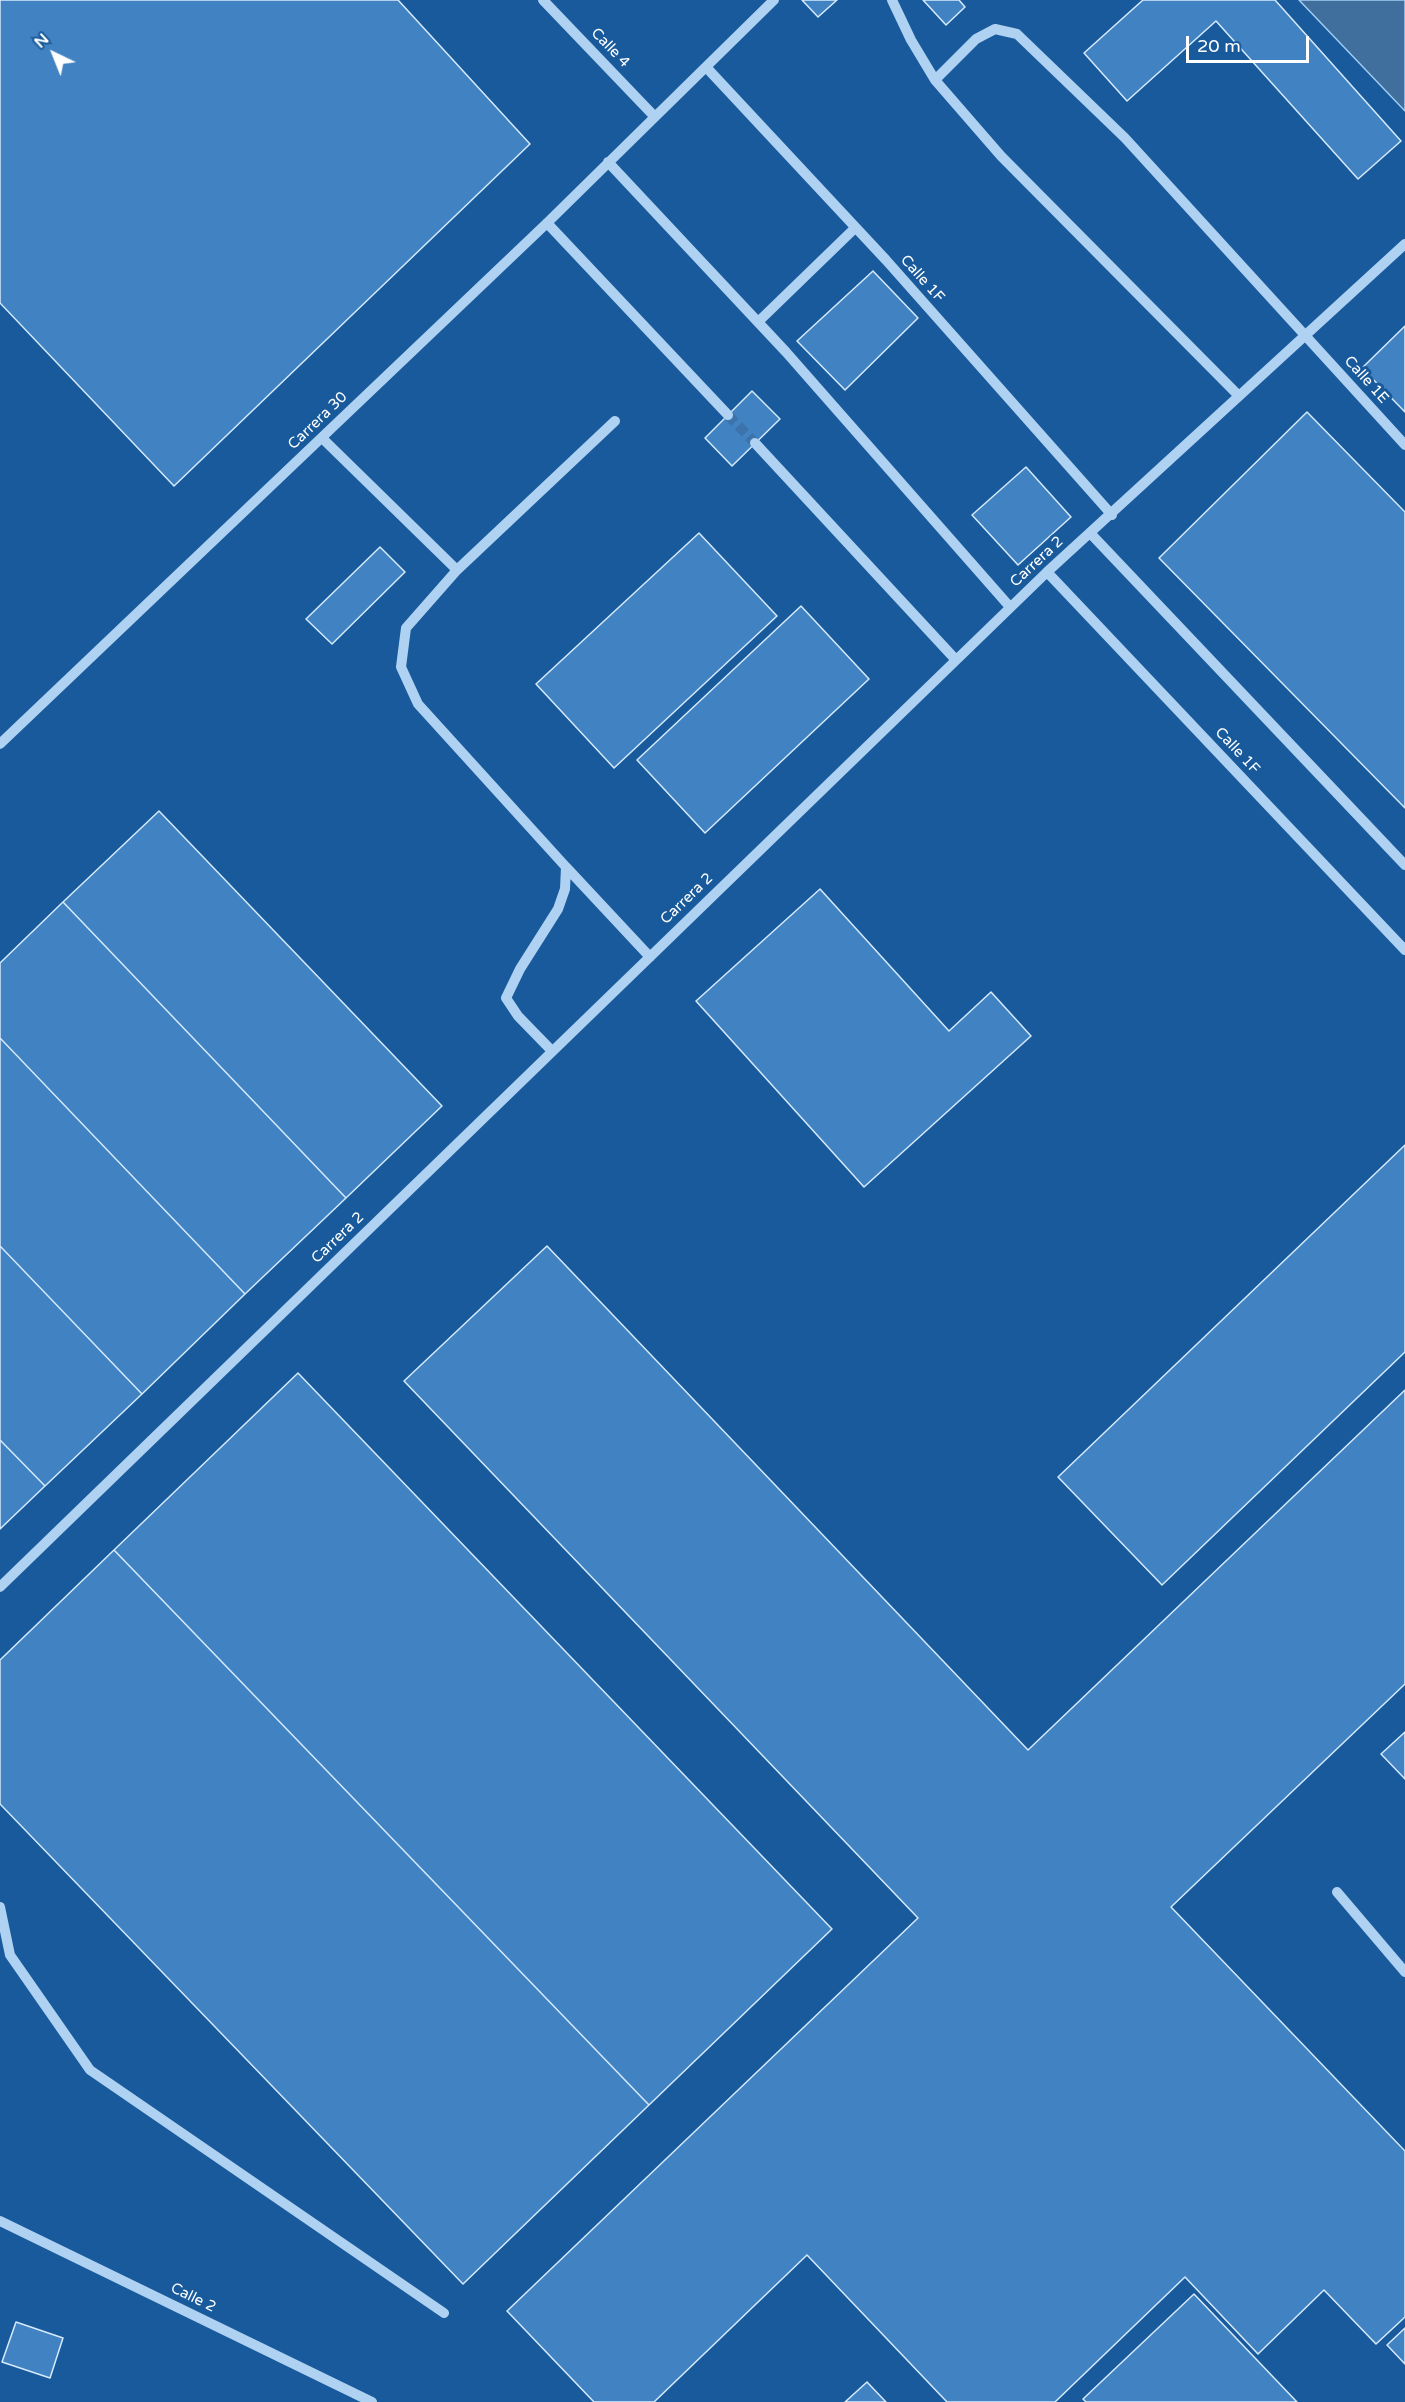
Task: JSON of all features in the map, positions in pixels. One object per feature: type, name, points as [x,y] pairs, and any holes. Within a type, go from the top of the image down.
[{"type":"street","name":"Calle 4","points":[[543,0],[655,117]]},
{"type":"street","name":"Carrera 30","points":[[0,744],[547,223],[774,0]]},
{"type":"street","points":[[892,0],[911,40],[935,80],[1001,156],[1238,395]]},
{"type":"street","name":"Calle 1E","points":[[935,80],[976,39],[995,29],[1017,34],[1125,138],[1405,445]]},
{"type":"street","name":"Calle 1F","points":[[706,67],[855,228],[1112,515]]},
{"type":"street","points":[[608,162],[758,322],[1010,607]]},
{"type":"street","points":[[547,223],[728,415]]},
{"type":"street","points":[[758,322],[855,228]]},
{"type":"street","name":"Carrera 2","points":[[0,1587],[1010,607],[1112,515],[1238,395],[1405,244]]},
{"type":"street","points":[[615,421],[457,570],[406,628],[401,668],[418,704],[650,957]]},
{"type":"street","points":[[322,438],[457,570]]},
{"type":"street","points":[[755,443],[956,660]]},
{"type":"street","points":[[1090,534],[1405,865]]},
{"type":"street","name":"Calle 1F","points":[[1047,572],[1405,950]]},
{"type":"street","points":[[552,1051],[518,1016],[506,998],[520,969],[558,909],[565,889],[566,867]]},
{"type":"street","points":[[1337,1892],[1405,1972]]},
{"type":"street","points":[[0,1907],[10,1955],[90,2070],[444,2313]]},
{"type":"street","name":"Calle 2","points":[[0,2221],[372,2402]]},
{"type":"water","points":[[1299,0],[1405,0],[1405,111]]},
{"type":"building","points":[[0,0],[398,0],[530,144],[174,486],[0,303]]},
{"type":"building","points":[[802,0],[837,0],[818,17]]},
{"type":"building","points":[[923,0],[959,0],[965,7],[946,25]]},
{"type":"building","points":[[1143,0],[1275,0],[1401,141],[1358,179],[1216,21],[1127,101],[1084,53]]},
{"type":"building","points":[[873,271],[918,318],[845,390],[797,341]]},
{"type":"building","points":[[1405,326],[1405,412],[1362,368]]},
{"type":"building","points":[[752,391],[780,419],[732,466],[705,438]]},
{"type":"building","points":[[1307,412],[1405,512],[1405,808],[1159,558]]},
{"type":"building","points":[[1026,467],[1071,517],[1018,565],[972,515]]},
{"type":"building","points":[[699,533],[777,616],[614,768],[536,684]]},
{"type":"building","points":[[380,547],[405,572],[332,644],[306,619]]},
{"type":"building","points":[[801,606],[869,679],[705,833],[637,760]]},
{"type":"building","points":[[159,811],[442,1106],[346,1198],[63,902]]},
{"type":"building","points":[[820,889],[949,1031],[991,992],[1031,1036],[864,1187],[696,1001]]},
{"type":"building","points":[[63,902],[346,1198],[245,1294],[0,1038],[0,963]]},
{"type":"building","points":[[0,1038],[245,1294],[142,1394],[0,1246]]},
{"type":"building","points":[[1405,1145],[1405,1352],[1162,1585],[1058,1477]]},
{"type":"building","points":[[0,1246],[142,1394],[45,1486],[0,1440]]},
{"type":"building","points":[[547,1246],[1028,1750],[1405,1390],[1405,1684],[1171,1907],[1405,2151],[1405,2317],[1376,2344],[1324,2290],[1258,2354],[1185,2277],[1055,2402],[947,2402],[807,2255],[654,2402],[594,2402],[507,2311],[918,1918],[404,1381]]},
{"type":"building","points":[[298,1373],[832,1929],[649,2105],[114,1550]]},
{"type":"building","points":[[0,1440],[45,1486],[0,1529]]},
{"type":"building","points":[[114,1550],[649,2105],[463,2284],[0,1804],[0,1660]]},
{"type":"building","points":[[1405,1732],[1405,1779],[1381,1754]]},
{"type":"building","points":[[1194,2294],[1297,2402],[1086,2402],[1083,2399]]},
{"type":"building","points":[[16,2322],[63,2338],[50,2378],[2,2362]]},
{"type":"building","points":[[1405,2328],[1405,2364],[1387,2345]]},
{"type":"building","points":[[867,2382],[886,2402],[845,2402]]},
{"type":"tunnel","points":[[728,415],[755,443]]}]
